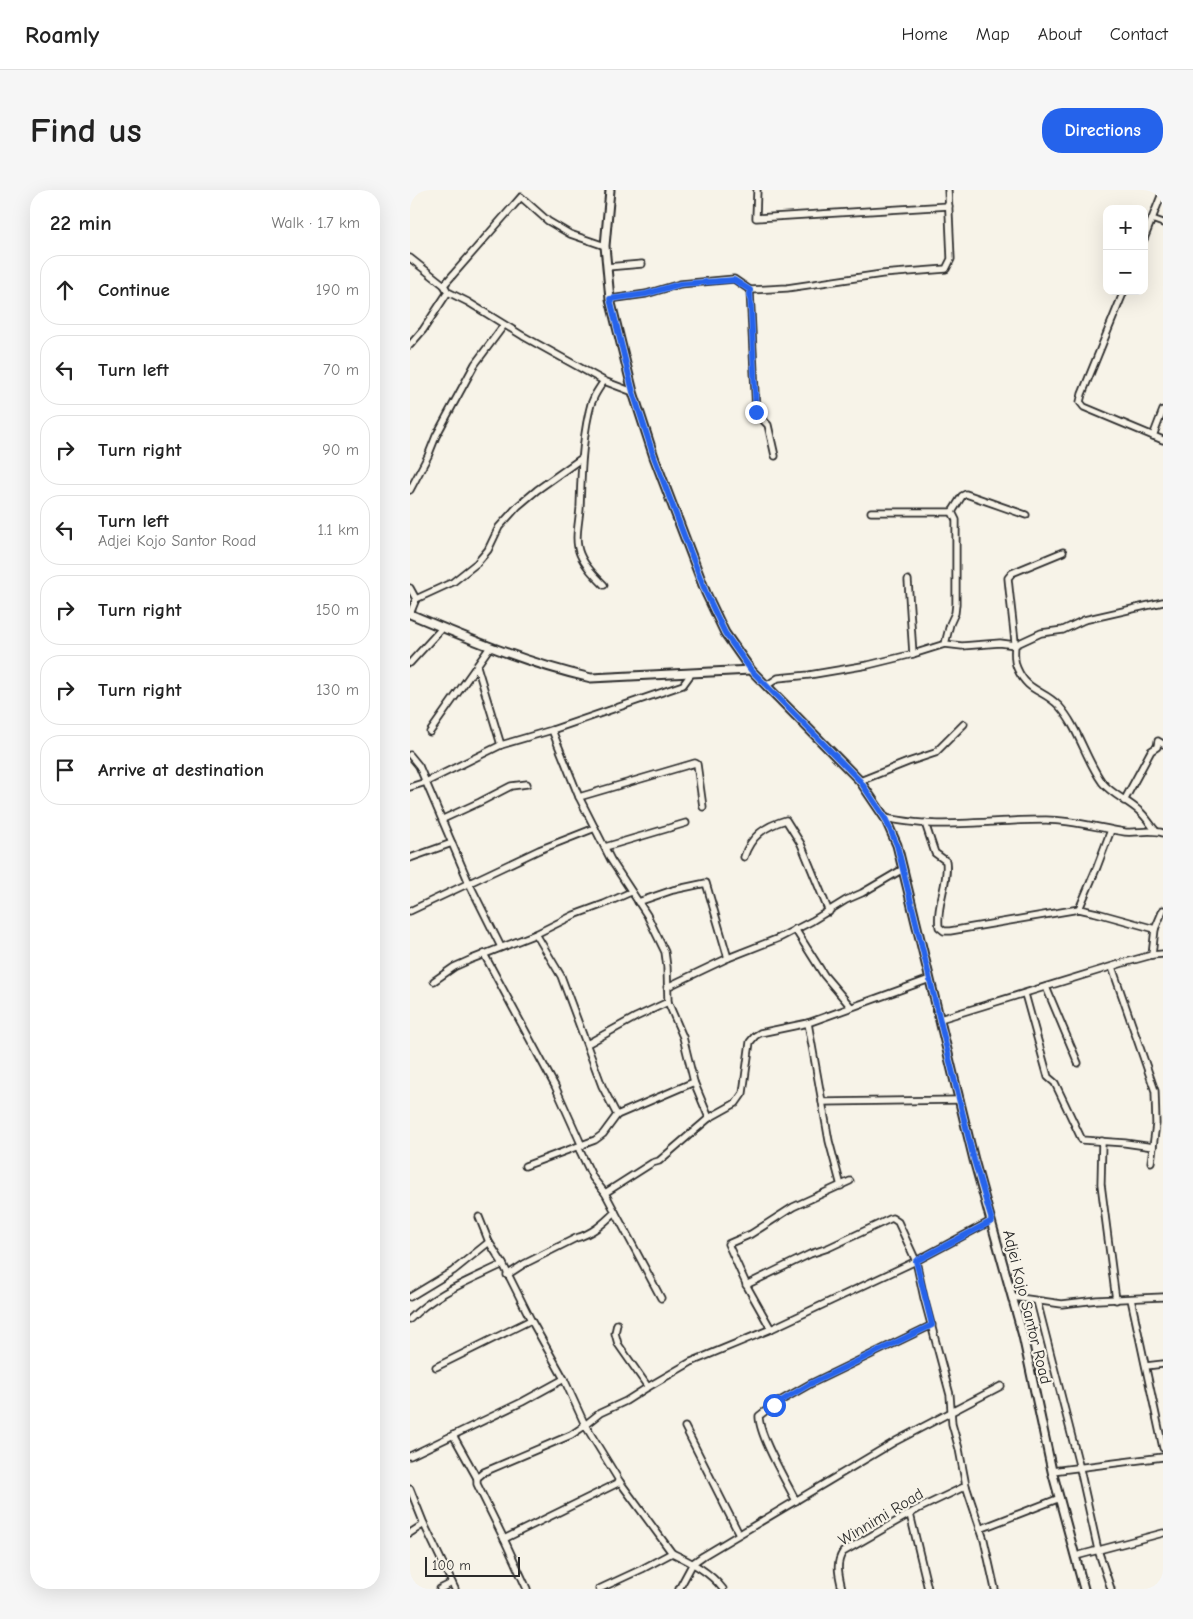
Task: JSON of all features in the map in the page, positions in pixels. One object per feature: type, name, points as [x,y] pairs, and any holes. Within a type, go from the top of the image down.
[{"type":"street","name":"Adjei Kojo Santor Road","points":[[610,190],[605,246],[610,299],[633,392],[654,457],[706,593],[725,633],[751,670],[860,781],[885,818],[897,845],[974,1160],[1023,1336],[1052,1471],[1084,1589]]},
{"type":"street","points":[[757,190],[756,218],[949,206]]},
{"type":"street","points":[[610,299],[646,294],[680,284],[734,280],[750,290],[787,288],[882,274],[946,269],[951,259],[948,190]]},
{"type":"street","points":[[1148,230],[1163,191]]},
{"type":"street","points":[[444,285],[521,197],[548,221],[570,234],[605,246]]},
{"type":"street","points":[[1152,219],[1163,223]]},
{"type":"street","points":[[410,258],[444,285],[448,292],[604,381],[633,392]]},
{"type":"street","points":[[607,266],[642,264]]},
{"type":"street","points":[[750,290],[756,412],[768,425],[775,456]]},
{"type":"street","points":[[410,345],[423,330],[448,292]]},
{"type":"street","points":[[1122,295],[1080,402],[1084,407],[1163,440]]},
{"type":"street","points":[[410,490],[471,371],[504,325]]},
{"type":"street","points":[[604,381],[594,396],[589,411],[582,458],[580,512],[577,530],[580,554],[590,570],[604,585]]},
{"type":"street","points":[[1153,436],[1163,410]]},
{"type":"street","points":[[582,458],[518,506],[499,527],[488,550],[477,563],[453,582],[416,599],[410,614],[490,647],[568,673],[591,678],[751,670]]},
{"type":"street","points":[[952,512],[962,496],[966,494],[1026,515]]},
{"type":"street","points":[[870,512],[952,512]]},
{"type":"street","points":[[945,644],[956,604],[956,520],[952,512]]},
{"type":"street","points":[[1063,552],[1012,573],[1008,578],[1015,645],[1014,657],[1017,668],[1024,681],[1032,689],[1050,698],[1059,706],[1069,720],[1102,782],[1124,801],[1138,809],[1155,830]]},
{"type":"street","points":[[908,580],[913,654]]},
{"type":"street","points":[[410,588],[416,599]]},
{"type":"street","points":[[766,686],[778,678],[858,667],[945,644],[962,646],[1000,643],[1015,645],[1041,633],[1062,630],[1084,620],[1163,602]]},
{"type":"street","points":[[410,663],[442,628]]},
{"type":"street","points":[[430,732],[490,647]]},
{"type":"street","points":[[477,666],[501,745]]},
{"type":"street","points":[[410,787],[426,782],[501,745],[552,730],[682,685],[691,674]]},
{"type":"street","points":[[860,781],[935,752],[964,724]]},
{"type":"street","points":[[552,730],[595,828],[631,892],[647,915],[665,952],[668,1002],[683,1037],[694,1082],[709,1118]]},
{"type":"street","points":[[1124,801],[1149,755],[1157,747],[1163,735]]},
{"type":"street","points":[[410,755],[419,766],[469,883],[502,947]]},
{"type":"street","points":[[580,797],[695,763],[697,764],[703,807]]},
{"type":"street","points":[[443,819],[511,786],[527,784]]},
{"type":"street","points":[[885,818],[925,823],[988,823],[1047,820],[1072,822],[1111,830],[1143,832],[1155,830],[1163,833]]},
{"type":"street","points":[[744,857],[753,838],[764,829],[786,820],[801,844],[829,912]]},
{"type":"street","points":[[605,847],[686,823]]},
{"type":"street","points":[[925,823],[935,853],[946,861],[947,871],[938,918],[939,927],[944,931],[950,932],[1079,909],[1155,929]]},
{"type":"street","points":[[410,911],[539,850],[595,828]]},
{"type":"street","points":[[1079,909],[1111,830]]},
{"type":"street","points":[[410,858],[452,843]]},
{"type":"street","points":[[668,987],[728,958],[779,938],[829,912],[846,900],[862,894],[903,869]]},
{"type":"street","points":[[638,902],[674,890],[706,883],[728,958]]},
{"type":"street","points":[[434,981],[454,967],[536,934],[574,914],[631,892]]},
{"type":"street","points":[[1152,955],[1155,929],[1163,910]]},
{"type":"street","points":[[795,929],[824,975],[851,1007]]},
{"type":"street","points":[[536,934],[561,976],[602,1086],[617,1115]]},
{"type":"street","points":[[484,954],[555,1086],[593,1178],[605,1193],[616,1212],[661,1298]]},
{"type":"street","points":[[940,1019],[1152,955],[1163,954]]},
{"type":"street","points":[[1112,967],[1154,1091],[1156,1124],[1151,1162]]},
{"type":"street","points":[[605,1193],[652,1163],[659,1161],[709,1118],[736,1103],[743,1093],[750,1042],[755,1036],[760,1033],[808,1023],[930,979]]},
{"type":"street","points":[[1046,988],[1078,1063]]},
{"type":"street","points":[[1025,994],[1048,1077],[1054,1083],[1082,1140],[1153,1147]]},
{"type":"street","points":[[587,1044],[668,1002]]},
{"type":"street","points":[[808,1023],[829,1141],[841,1186]]},
{"type":"street","points":[[525,1166],[595,1140],[603,1134],[617,1115],[694,1082]]},
{"type":"street","points":[[822,1102],[960,1100]]},
{"type":"street","points":[[1102,1141],[1101,1184],[1116,1300]]},
{"type":"street","points":[[771,1329],[746,1285],[728,1244],[750,1234],[793,1207],[850,1181]]},
{"type":"street","points":[[507,1275],[524,1264],[576,1238],[584,1236],[596,1229],[616,1212]]},
{"type":"street","points":[[479,1217],[489,1242],[503,1264],[507,1275],[564,1379],[584,1425],[620,1482],[672,1553],[708,1573],[723,1589]]},
{"type":"street","points":[[746,1285],[892,1218],[898,1222],[916,1261],[949,1389],[952,1424],[966,1486],[980,1529],[995,1589]]},
{"type":"street","points":[[477,1478],[484,1472],[570,1435],[600,1413],[626,1401],[699,1359],[771,1329],[916,1261],[992,1221]]},
{"type":"street","points":[[410,1297],[453,1270],[489,1242]]},
{"type":"street","points":[[410,1320],[418,1311],[448,1291],[503,1264]]},
{"type":"street","points":[[1013,1297],[1062,1304],[1097,1300],[1163,1297]]},
{"type":"street","points":[[1131,1299],[1163,1448]]},
{"type":"street","points":[[1037,1301],[1080,1469],[1098,1550],[1111,1589]]},
{"type":"street","points":[[436,1367],[531,1320]]},
{"type":"street","points":[[617,1324],[615,1334],[618,1344],[648,1387]]},
{"type":"street","points":[[796,1501],[762,1431],[759,1416],[810,1384],[932,1325]]},
{"type":"street","points":[[1146,1366],[1163,1364]]},
{"type":"street","points":[[410,1456],[522,1402],[564,1379]]},
{"type":"street","points":[[679,1589],[693,1563],[739,1534],[896,1441],[1002,1386]]},
{"type":"street","points":[[685,1427],[739,1534]]},
{"type":"street","points":[[453,1435],[477,1478],[477,1484],[526,1589]]},
{"type":"street","points":[[1052,1471],[1163,1458]]},
{"type":"street","points":[[504,1539],[620,1482]]},
{"type":"street","name":"Winnimi Road","points":[[842,1589],[838,1564],[843,1552],[910,1514],[966,1486]]},
{"type":"street","points":[[410,1489],[453,1586],[440,1589]]},
{"type":"street","points":[[980,1529],[1060,1498]]},
{"type":"street","points":[[910,1514],[928,1589]]},
{"type":"street","points":[[410,1533],[424,1524]]},
{"type":"street","points":[[1076,1556],[1163,1533]]},
{"type":"street","points":[[599,1589],[672,1553]]},
{"type":"route","points":[[756,412],[750,290],[734,280],[680,284],[646,294],[610,299],[633,392],[654,457],[706,593],[725,633],[751,670],[860,781],[885,818],[897,845],[974,1160],[992,1221],[916,1261],[932,1325],[810,1384],[774,1405]]}]
